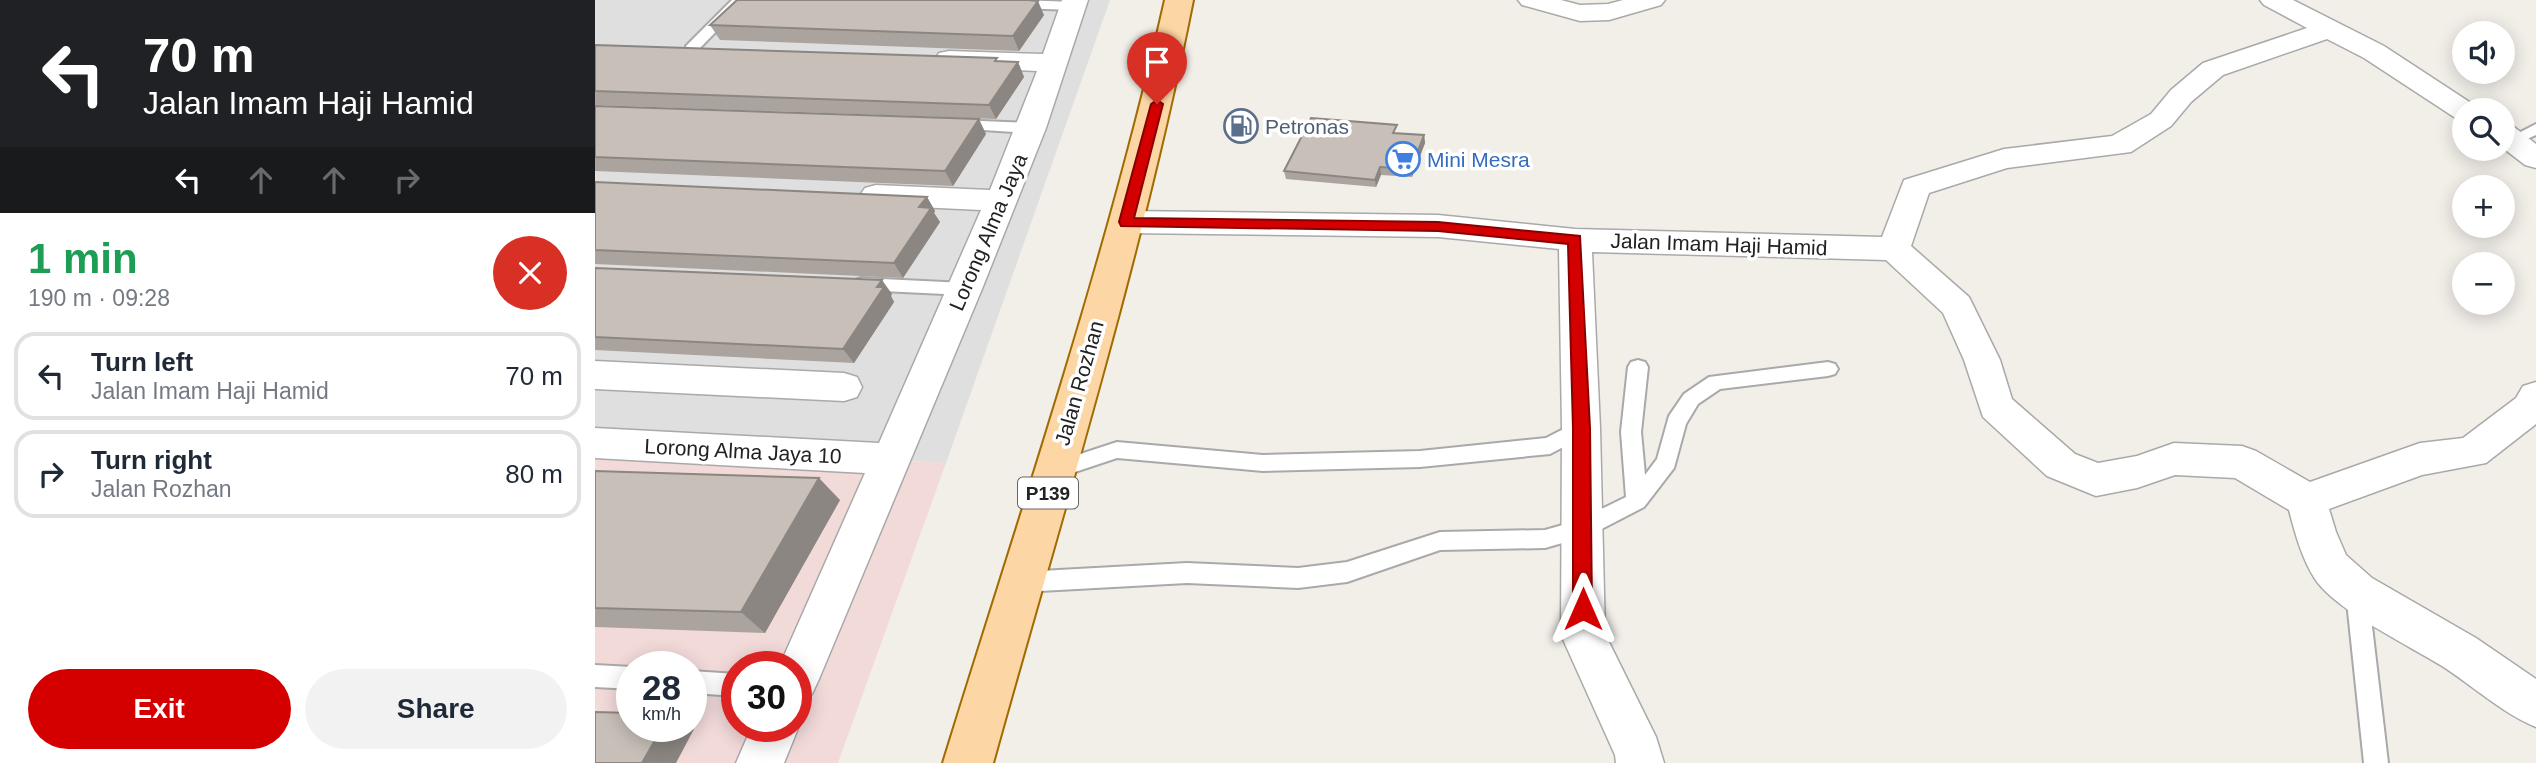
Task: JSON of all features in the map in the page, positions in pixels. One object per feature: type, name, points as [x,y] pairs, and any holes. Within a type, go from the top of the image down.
[{"type":"main road","name":"Jalan Rozhan","points":[[968,763],[1126,222],[1157,104],[1179,0]]},
{"type":"street","points":[[1531,0],[1580,13],[1609,12],[1652,0]]},
{"type":"street","points":[[2273,0],[2374,52],[2452,103]]},
{"type":"street","name":"Lorong Alma Jaya","points":[[890,459],[965,289],[1031,128],[1075,3]]},
{"type":"street","points":[[2329,29],[2213,69],[2181,96],[2161,120],[2120,145],[2004,159],[1915,187],[1894,249],[1957,306],[1982,359],[1996,407],[2061,465],[2096,480],[2137,472],[2174,458],[2242,462],[2307,500],[2315,532],[2331,568],[2357,591],[2460,653],[2536,705]]},
{"type":"street","points":[[677,48],[733,50]]},
{"type":"street","points":[[928,58],[1053,63]]},
{"type":"street","points":[[852,194],[1001,201]]},
{"type":"street","name":"Jalan Imam Haji Hamid","points":[[1126,222],[1438,226],[1575,240],[1894,249]]},
{"type":"street","points":[[1575,240],[1581,428],[1583,635],[1639,754],[1640,763]]},
{"type":"street","points":[[595,374],[844,387]]},
{"type":"street","points":[[2307,500],[2420,459],[2472,452],[2530,408],[2536,396]]},
{"type":"street","name":"Lorong Alma Jaya 10","points":[[595,443],[890,459]]},
{"type":"street","points":[[808,651],[890,459]]},
{"type":"street","points":[[760,763],[769,742]]},
{"type":"lane","points":[[677,48],[740,0]]},
{"type":"lane","points":[[1005,4],[1075,3]]},
{"type":"lane","points":[[936,124],[1031,128]]},
{"type":"lane","points":[[842,284],[965,289]]},
{"type":"lane","points":[[1637,501],[1632,432],[1639,366]]},
{"type":"lane","points":[[1022,582],[1187,573],[1298,578],[1347,572],[1440,541],[1545,540],[1582,530],[1637,501],[1667,462],[1676,422],[1691,400],[1716,382],[1828,369]]},
{"type":"lane","points":[[1054,471],[1117,450],[1263,463],[1420,459],[1550,446],[1581,428]]},
{"type":"lane","points":[[2357,591],[2376,763]]},
{"type":"lane","points":[[595,676],[616,677]]},
{"type":"shaded area","points":[[595,0],[1110,0],[946,463],[595,444]]},
{"type":"shaded area","points":[[595,444],[946,463],[838,763],[595,763]]},
{"type":"building","points":[[737,0],[1038,1],[1013,36],[710,25]]},
{"type":"building","points":[[595,45],[997,58],[995,61],[1018,62],[989,105],[595,91]]},
{"type":"building","points":[[595,106],[979,119],[945,171],[595,157]]},
{"type":"building","points":[[1311,118],[1397,125],[1393,133],[1424,135],[1411,169],[1380,167],[1375,180],[1284,171]]},
{"type":"building","points":[[595,182],[927,197],[919,207],[931,208],[894,263],[595,250]]},
{"type":"building","points":[[595,268],[882,280],[877,287],[884,287],[843,349],[595,337]]},
{"type":"building","points":[[595,471],[819,478],[741,612],[595,608]]},
{"type":"building","points":[[595,712],[616,713],[616,742],[654,742],[642,763],[595,763]]},
{"type":"place","name":"Petronas","points":[[1241,126]]},
{"type":"place","name":"Mini Mesra","points":[[1403,159]]},
{"type":"route","points":[[1157,104],[1126,222],[1438,226],[1575,240],[1583,609]]}]
